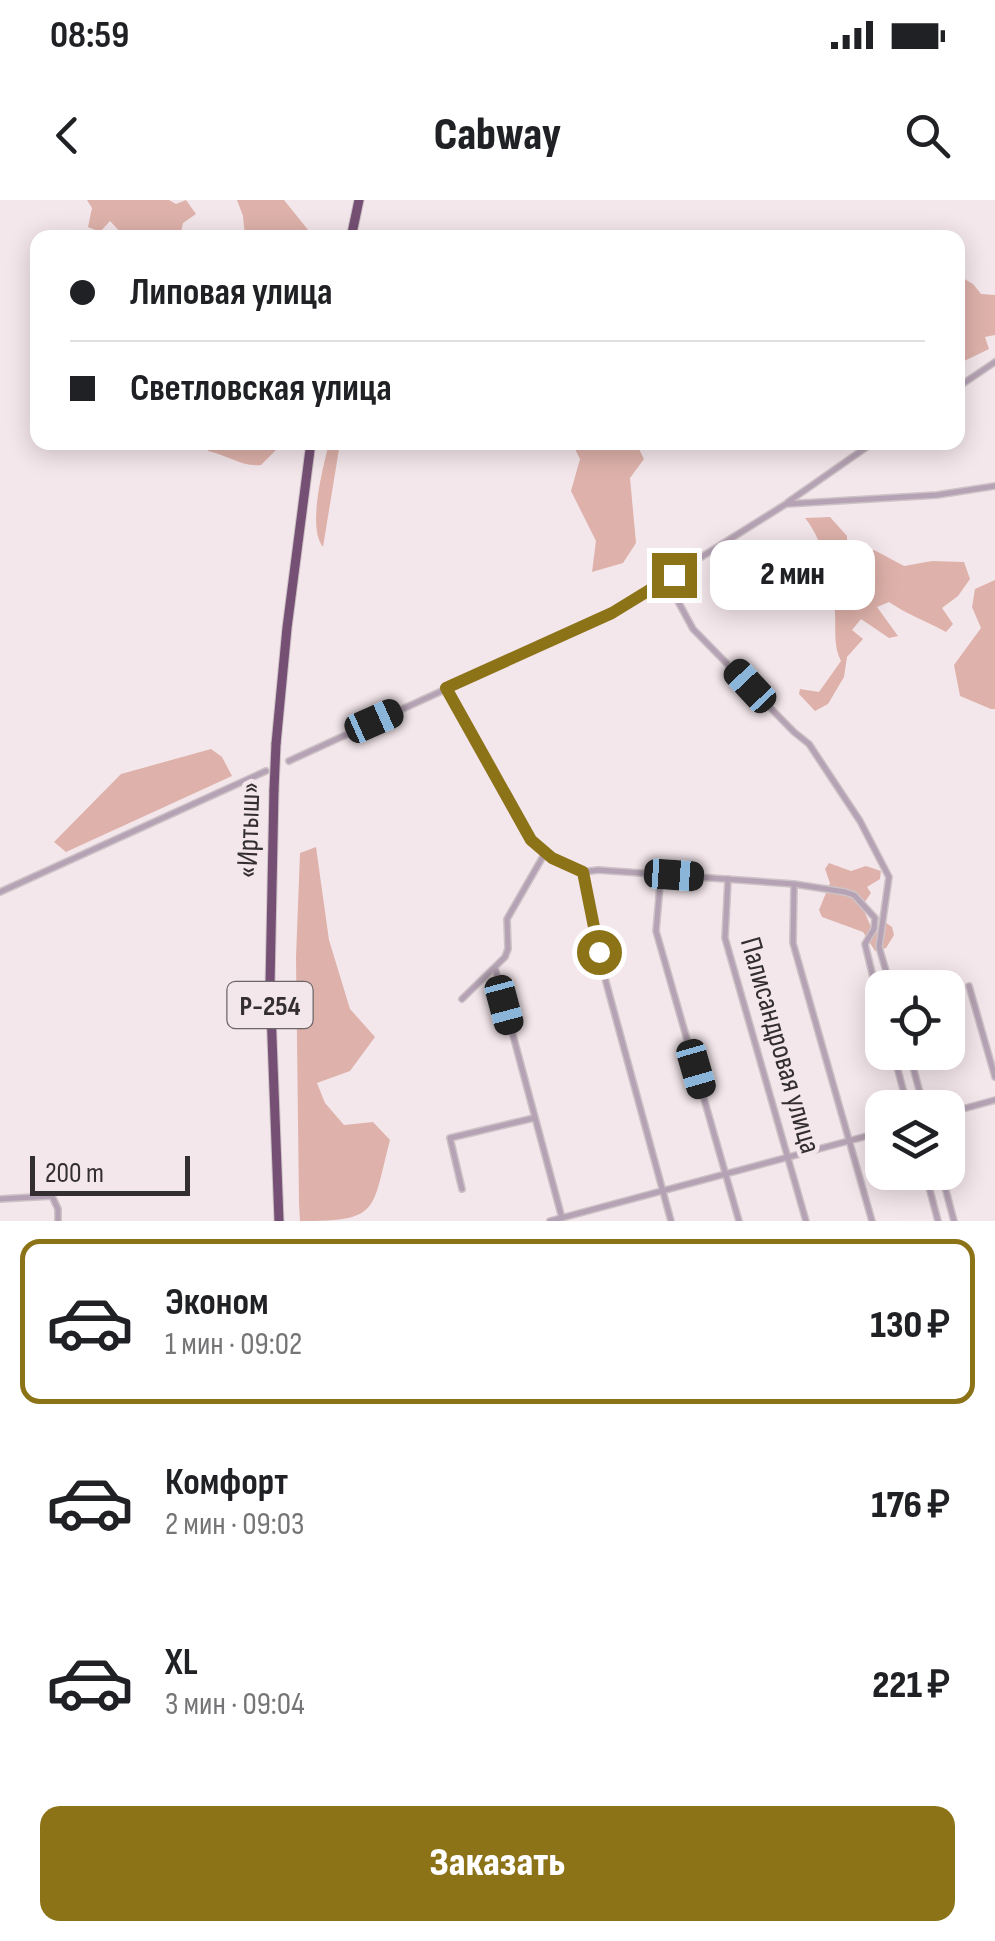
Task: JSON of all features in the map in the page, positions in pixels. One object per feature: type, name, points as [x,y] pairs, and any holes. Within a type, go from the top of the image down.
[{"type":"highway","points":[[352,230],[359,200]]},
{"type":"highway","name":"«Иртыш»","points":[[278,1221],[270,986],[274,790],[287,628],[310,450]]},
{"type":"street","points":[[965,382],[995,362]]},
{"type":"street","points":[[289,761],[612,613],[786,504],[863,450]]},
{"type":"street","points":[[786,504],[937,495],[995,486]]},
{"type":"street","points":[[666,580],[693,628],[809,744],[860,821],[889,878],[880,953],[885,970]]},
{"type":"street","points":[[446,688],[531,840],[544,853],[583,872],[794,884],[854,895],[875,918],[866,950],[871,970]]},
{"type":"street","points":[[0,892],[266,771]]},
{"type":"street","points":[[462,999],[508,949],[507,919],[544,853]]},
{"type":"street","points":[[583,872],[606,982],[671,1221]]},
{"type":"street","points":[[661,874],[656,931],[739,1221]]},
{"type":"street","name":"Палисандровая улица","points":[[728,879],[727,944],[806,1221]]},
{"type":"street","points":[[794,884],[793,942],[872,1221]]},
{"type":"street","points":[[494,968],[562,1218]]},
{"type":"street","points":[[970,986],[995,1078]]},
{"type":"street","points":[[965,1108],[995,1100]]},
{"type":"street","points":[[462,1189],[450,1138],[534,1118]]},
{"type":"street","points":[[550,1221],[865,1137]]},
{"type":"street","points":[[930,1190],[938,1221]]},
{"type":"street","points":[[946,1190],[954,1221]]},
{"type":"street","points":[[0,1199],[52,1196],[58,1221]]},
{"type":"shaded area","points":[[87,200],[169,200],[176,204],[186,200],[196,214],[183,223],[182,230],[118,230],[110,221],[102,230],[95,230],[88,227],[92,208]]},
{"type":"shaded area","points":[[237,200],[284,200],[308,230],[244,230]]},
{"type":"shaded area","points":[[965,279],[981,294],[995,295],[995,335],[985,337],[989,349],[965,361]]},
{"type":"shaded area","points":[[276,450],[261,465],[241,463],[208,451]]},
{"type":"shaded area","points":[[327,450],[339,450],[323,547],[316,526]]},
{"type":"shaded area","points":[[576,450],[640,450],[644,459],[630,478],[636,543],[623,563],[592,572],[596,541],[571,491],[580,459]]},
{"type":"shaded area","points":[[830,517],[847,536],[847,555],[858,561],[874,550],[904,566],[932,561],[964,562],[970,579],[958,596],[942,608],[953,624],[946,632],[889,602],[877,607],[898,636],[889,638],[861,619],[852,630],[863,639],[847,657],[844,677],[828,704],[815,711],[799,694],[800,689],[819,692],[841,661],[826,563],[805,518]]},
{"type":"shaded area","points":[[995,580],[995,709],[991,709],[960,696],[954,665],[981,628],[972,607],[975,589]]},
{"type":"shaded area","points":[[211,749],[222,757],[232,776],[66,852],[54,842],[121,774]]},
{"type":"shaded area","points":[[316,847],[329,940],[350,1009],[375,1037],[350,1071],[317,1083],[325,1103],[344,1125],[373,1122],[390,1140],[375,1197],[368,1208],[346,1218],[300,1221],[296,957],[300,853]]},
{"type":"shaded area","points":[[829,863],[851,871],[866,866],[881,871],[880,879],[867,887],[871,893],[862,906],[871,927],[885,922],[892,927],[894,935],[886,948],[875,951],[863,932],[822,917],[819,910],[830,883],[825,869]]},
{"type":"route","points":[[599,952],[583,872],[552,858],[531,840],[446,688],[612,613],[674,575]]}]
